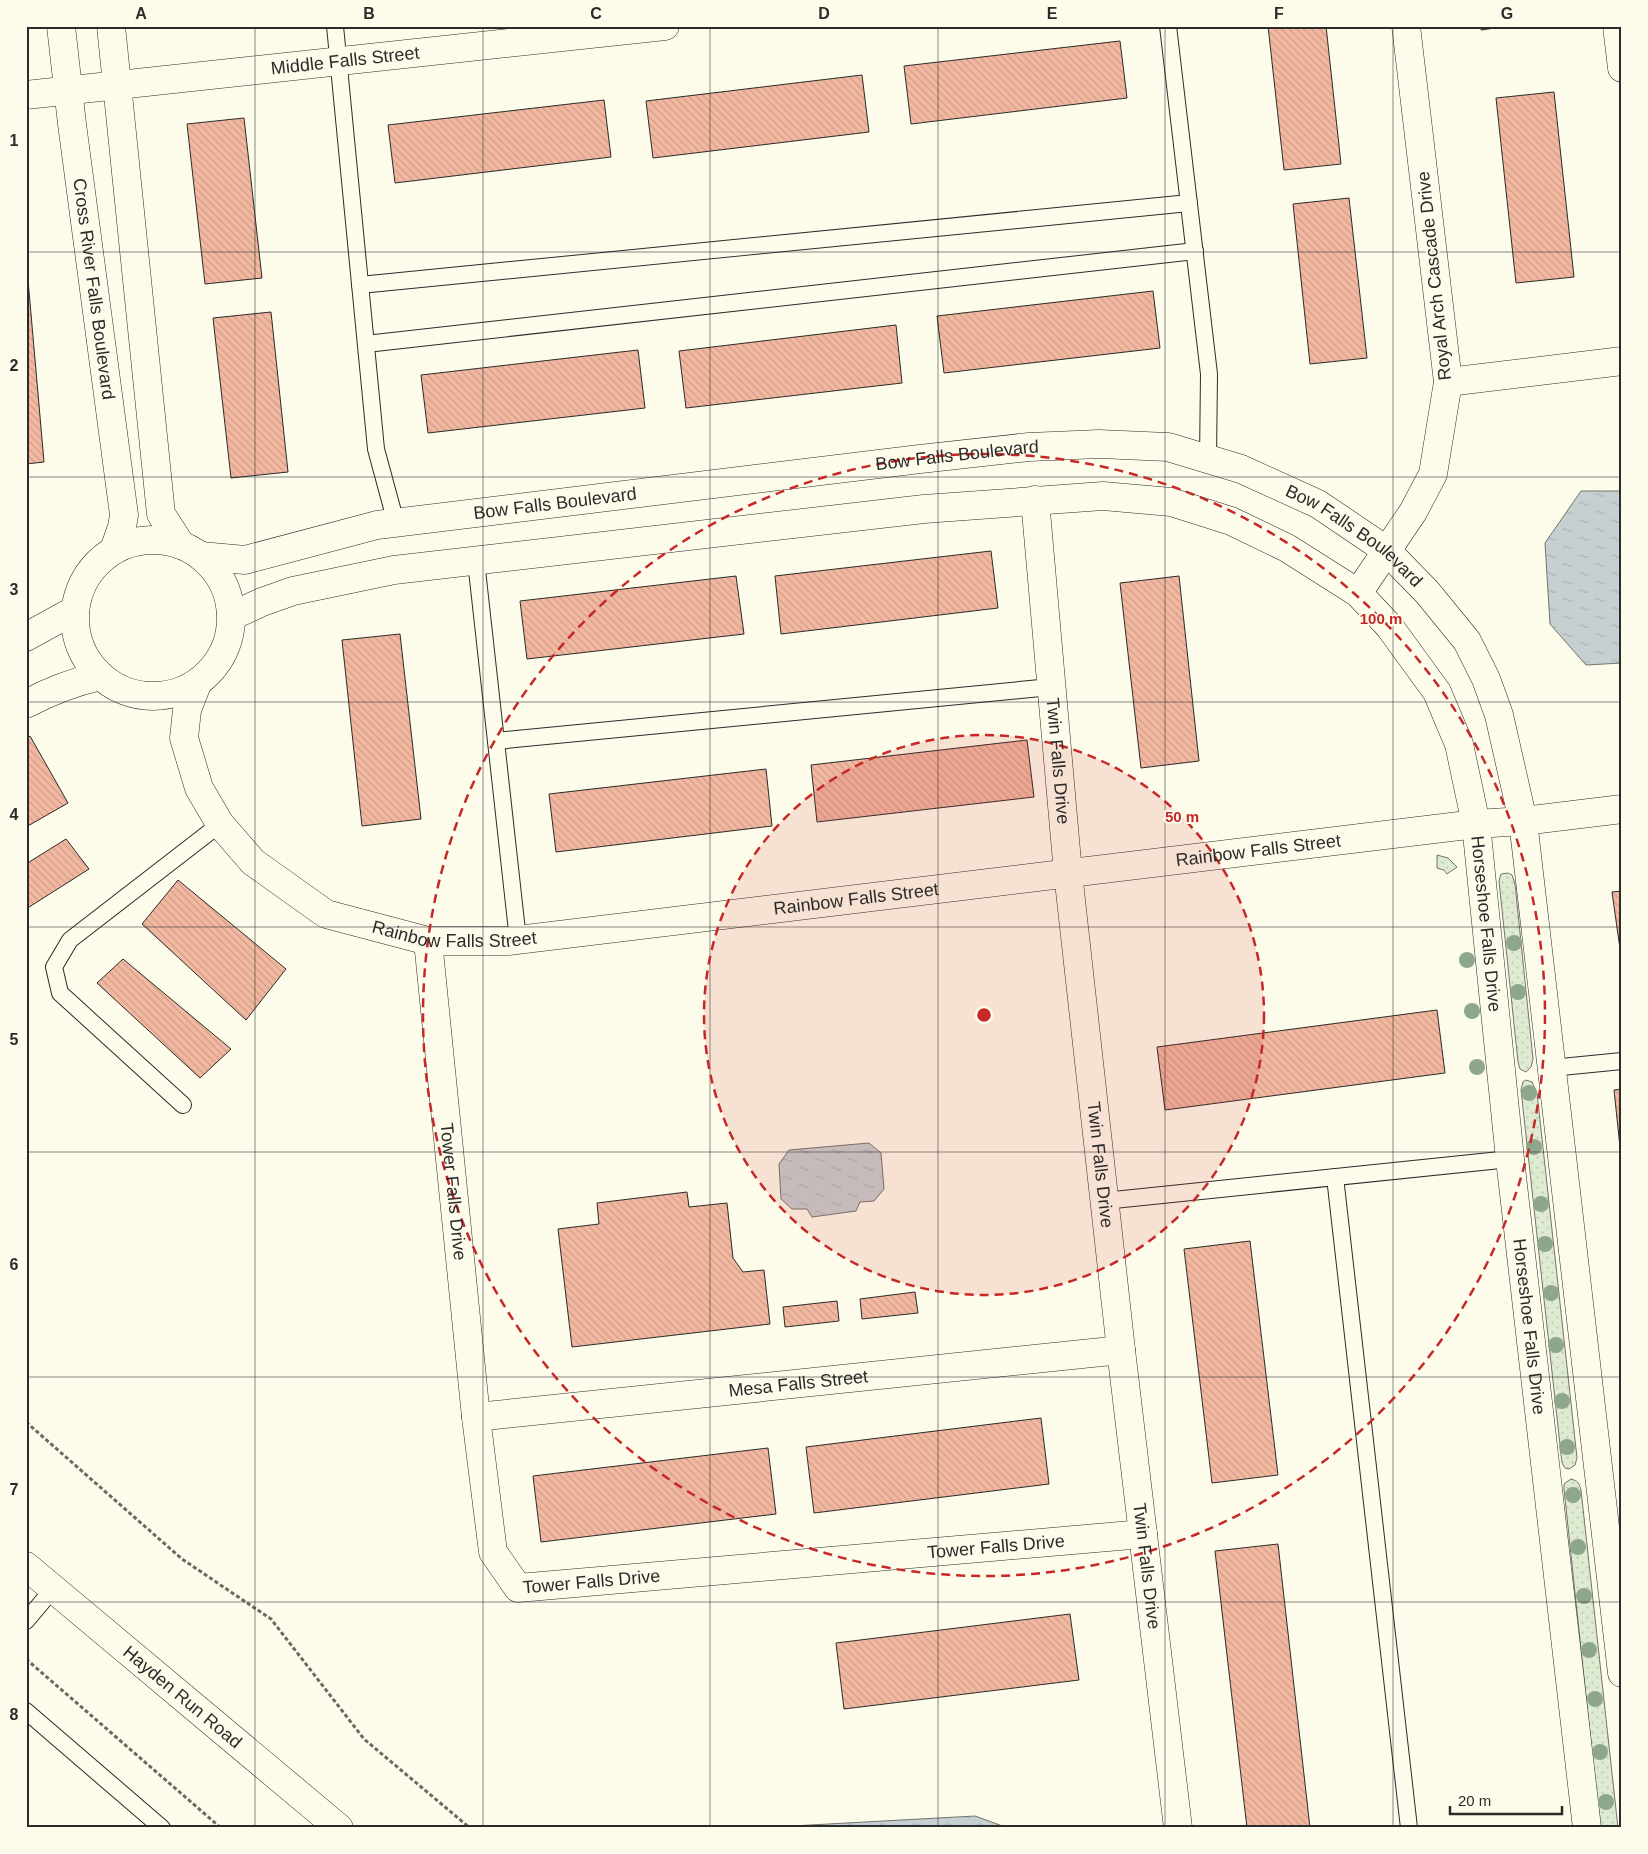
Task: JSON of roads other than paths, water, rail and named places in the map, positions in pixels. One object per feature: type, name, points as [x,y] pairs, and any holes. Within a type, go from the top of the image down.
[{"type":"street","name":"Cross River Falls Boulevard","points":[[61,26],[124,515],[114,550]]},
{"type":"street","points":[[111,26],[161,514],[191,550],[217,572],[228,593],[232,616],[228,642],[216,666],[196,684],[179,692],[161,696],[142,695],[120,688],[100,676],[85,657],[76,634],[75,610],[81,586],[95,566],[114,550],[135,542],[158,540],[191,550]]},
{"type":"street","name":"Middle Falls Street","points":[[26,94],[665,26]]},
{"type":"street","name":"Royal Arch Cascade Drive","points":[[1358,593],[1413,512],[1433,474],[1448,382],[1406,26]]},
{"type":"street","points":[[1617,26],[1622,68]]},
{"type":"street","points":[[1448,382],[1622,361]]},
{"type":"street","name":"Bow Falls Boulevard","points":[[191,550],[245,560],[378,525],[1029,448],[1099,444],[1168,447],[1241,469],[1318,504],[1386,550],[1427,592],[1467,641],[1482,672],[1499,715],[1523,820]]},
{"type":"street","points":[[232,616],[262,602],[293,591],[394,570],[924,508],[1103,496],[1172,502],[1231,521],[1287,548],[1358,593],[1389,626],[1437,692],[1459,744],[1476,824]]},
{"type":"street","name":"Twin Falls Drive","points":[[1035,500],[1068,874],[1121,1350],[1178,1828]]},
{"type":"street","points":[[26,638],[75,610]]},
{"type":"street","points":[[26,704],[44,694],[74,682],[100,676]]},
{"type":"street","name":"Rainbow Falls Street","points":[[196,684],[187,710],[184,738],[199,788],[220,824],[252,862],[326,914],[428,941],[518,940],[1476,824],[1622,809]]},
{"type":"street","name":"Rainbow Falls Street","points":[[142,695],[164,714],[184,738]]},
{"type":"street","points":[[1523,820],[1622,1673]]},
{"type":"street","name":"Horseshoe Falls Drive","points":[[1476,824],[1510,1159],[1587,1828]]},
{"type":"street","name":"Tower Falls Drive","points":[[428,941],[476,1417],[493,1552],[518,1588],[1143,1534]]},
{"type":"street","name":"Mesa Falls Street","points":[[476,1417],[1121,1350]]},
{"type":"street","name":"Hayden Run Road","points":[[26,1566],[339,1828]]},
{"type":"lane","points":[[334,26],[376,449],[396,523]]},
{"type":"lane","points":[[1168,26],[1209,374],[1208,459]]},
{"type":"lane","points":[[360,285],[1189,203]]},
{"type":"lane","points":[[366,344],[1195,251]]},
{"type":"lane","points":[[476,561],[518,940]]},
{"type":"lane","points":[[496,741],[1051,687]]},
{"type":"lane","points":[[183,1105],[60,993],[54,967],[70,940],[220,824]]},
{"type":"lane","points":[[1551,1068],[1622,1061]]},
{"type":"lane","points":[[1104,1201],[1510,1159]]},
{"type":"lane","points":[[1335,1177],[1409,1828]]},
{"type":"lane","points":[[26,1621],[54,1588]]},
{"type":"lane","points":[[26,1711],[162,1828]]},
{"type":"water","points":[[1581,491],[1622,491],[1622,663],[1586,665],[1550,624],[1545,543]]},
{"type":"water","points":[[869,1143],[881,1153],[884,1189],[874,1201],[860,1202],[856,1211],[812,1217],[807,1209],[792,1209],[781,1199],[779,1164],[789,1150]]},
{"type":"water","points":[[975,1816],[1008,1828],[755,1828]]}]
